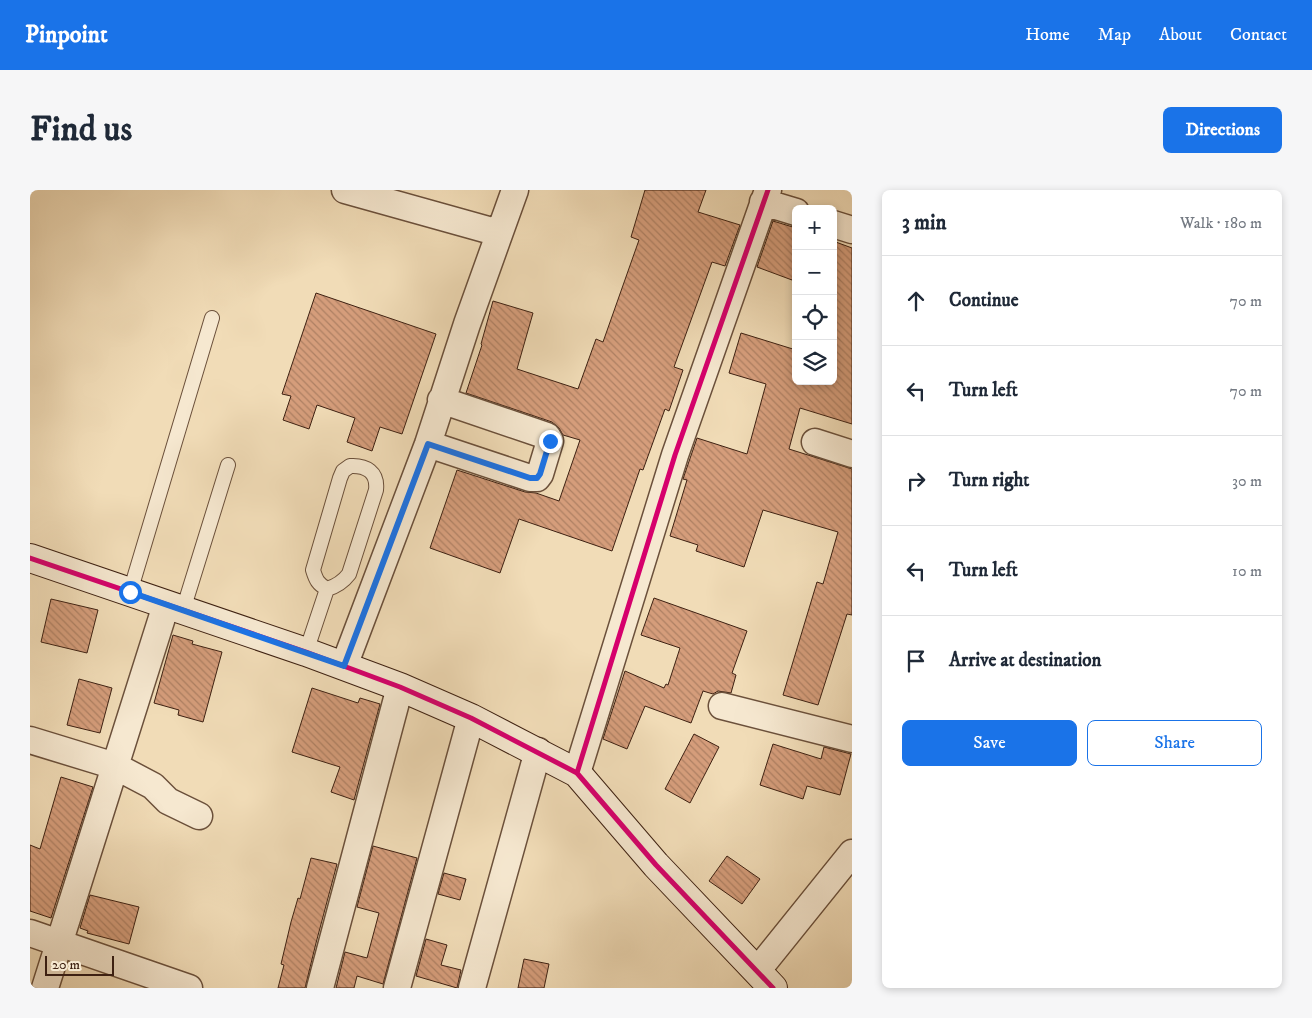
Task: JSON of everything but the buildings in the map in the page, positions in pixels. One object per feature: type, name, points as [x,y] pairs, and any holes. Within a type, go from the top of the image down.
[{"type":"street","points":[[345,190],[499,233]]},
{"type":"street","points":[[344,666],[428,444],[515,190]]},
{"type":"street","points":[[578,773],[675,455],[766,196],[792,210]]},
{"type":"street","points":[[837,225],[852,230]]},
{"type":"street","points":[[428,444],[530,478],[537,478],[540,474],[549,447],[550,441],[547,436],[442,400]]},
{"type":"street","points":[[815,442],[852,454]]},
{"type":"street","points":[[30,558],[306,652],[400,687],[471,718],[578,773],[656,865],[765,980],[852,854]]},
{"type":"street","points":[[45,988],[115,766],[174,608]]},
{"type":"street","points":[[320,988],[400,687]]},
{"type":"street","points":[[722,706],[852,739]]},
{"type":"street","points":[[397,988],[471,718]]},
{"type":"street","points":[[30,740],[115,766],[153,786],[168,801],[198,816]]},
{"type":"street","points":[[472,988],[538,751]]},
{"type":"street","points":[[30,933],[189,988]]},
{"type":"lane","points":[[130,592],[212,318]]},
{"type":"lane","points":[[174,608],[228,465]]},
{"type":"lane","points":[[350,466],[365,467],[375,478],[376,490],[349,574],[343,581],[327,589],[316,580],[313,570],[340,478],[350,466]]},
{"type":"lane","points":[[306,652],[327,589]]},
{"type":"cycle path","points":[[577,773],[675,455],[768,190]]},
{"type":"cycle path","points":[[30,558],[306,652],[400,687],[471,718],[577,773],[656,865],[773,988]]},
{"type":"route","points":[[130,592],[344,666],[428,444],[530,478],[537,478],[540,474],[550,441]]}]
